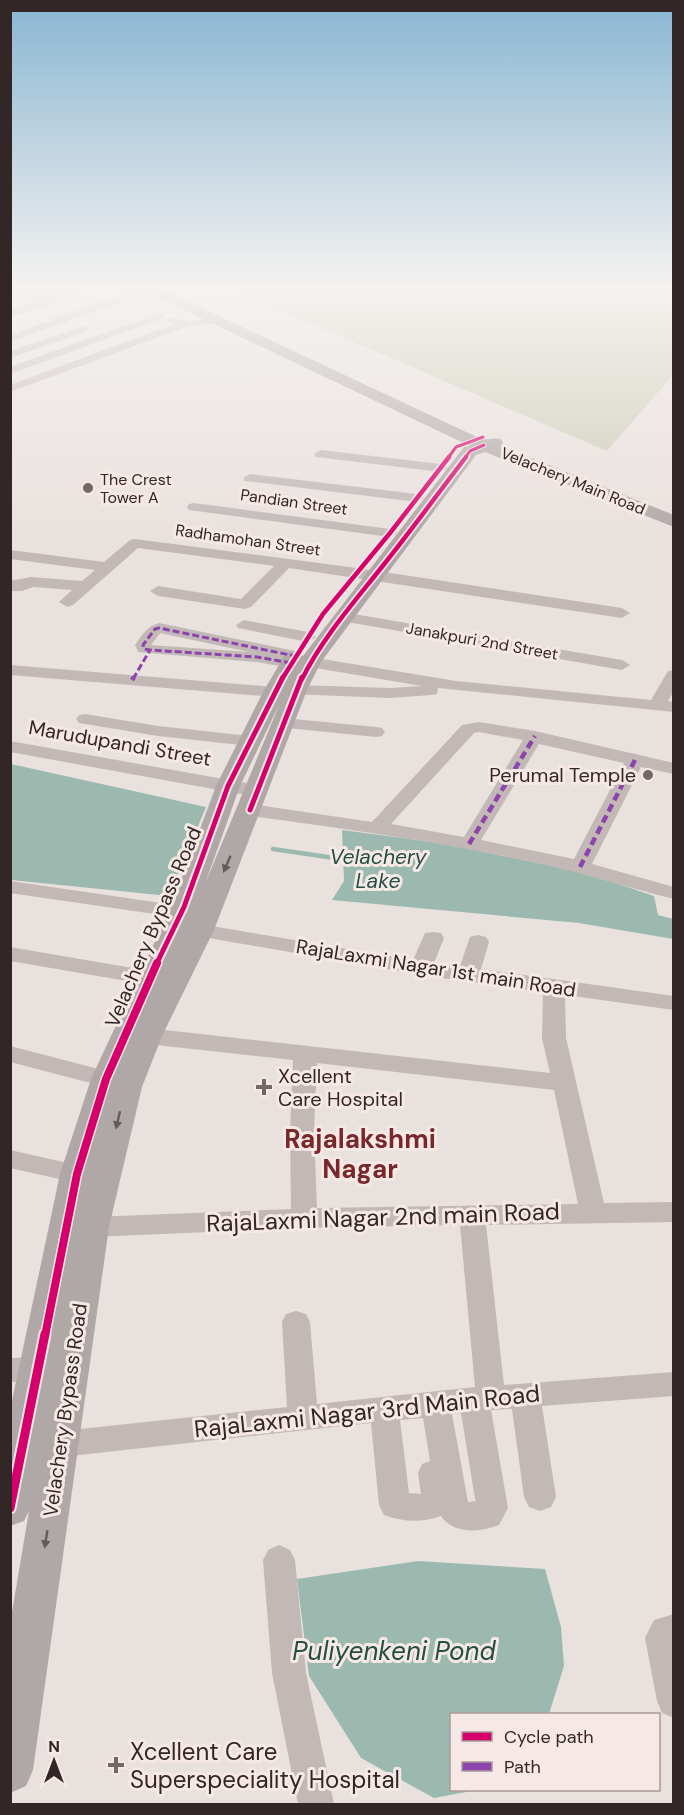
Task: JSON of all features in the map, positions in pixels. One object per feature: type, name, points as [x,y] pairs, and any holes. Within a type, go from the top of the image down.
[{"type":"main road","name":"Velachery Main Road","points":[[327,372],[474,441],[674,522]]},
{"type":"main road","name":"Velachery Main Road","points":[[329,372],[474,441],[674,517]]},
{"type":"main road","name":"Velachery Bypass Road","points":[[245,796],[250,741],[274,692],[299,660],[342,617],[390,533],[417,498],[441,468],[474,441]]},
{"type":"main road","name":"Velachery Bypass Road","points":[[10,1770],[92,1227],[126,1087],[191,921],[245,796],[283,723],[296,690],[299,660],[309,634],[366,574],[407,536],[470,451],[474,441]]},
{"type":"main road","name":"Velachery Bypass Road","points":[[10,1508],[24,1370],[77,1174],[106,1079],[150,978],[191,921]]},
{"type":"street","points":[[10,389],[59,372]]},
{"type":"street","points":[[321,454],[441,468]]},
{"type":"street","points":[[250,478],[417,498]]},
{"type":"street","name":"Pandian Street","points":[[194,507],[390,533]]},
{"type":"street","name":"Radhamohan Street","points":[[109,567],[135,543],[366,574],[622,613]]},
{"type":"street","points":[[10,554],[109,567]]},
{"type":"street","points":[[158,591],[245,604],[286,563]]},
{"type":"street","points":[[67,602],[109,567]]},
{"type":"street","points":[[10,586],[22,586],[31,582],[86,586]]},
{"type":"street","name":"Janakpuri 2nd Street","points":[[342,617],[621,665]]},
{"type":"street","points":[[251,624],[309,634]]},
{"type":"street","points":[[132,680],[150,650],[299,660],[456,686],[665,706],[674,675]]},
{"type":"street","points":[[10,670],[274,692]]},
{"type":"street","points":[[296,690],[390,693],[422,692],[456,686]]},
{"type":"street","points":[[86,719],[158,731],[250,741]]},
{"type":"street","points":[[283,723],[376,732]]},
{"type":"street","points":[[378,827],[468,729],[494,728],[673,768]]},
{"type":"street","points":[[470,844],[535,736]]},
{"type":"street","name":"Marudupandi Street","points":[[10,746],[126,769],[378,827],[580,867],[672,890]]},
{"type":"street","points":[[580,867],[635,760]]},
{"type":"street","name":"RajaLaxmi Nagar 1st main Road","points":[[10,887],[421,968],[674,1003]]},
{"type":"street","points":[[421,968],[433,938]]},
{"type":"street","points":[[468,975],[478,942]]},
{"type":"street","points":[[10,954],[150,978]]},
{"type":"street","points":[[554,988],[554,1038],[594,1212]]},
{"type":"street","points":[[147,1036],[563,1083]]},
{"type":"street","points":[[10,1054],[106,1079]]},
{"type":"street","points":[[304,1218],[302,1131],[305,1055]]},
{"type":"street","points":[[10,1159],[77,1174]]},
{"type":"street","name":"RajaLaxmi Nagar 2nd main Road","points":[[92,1227],[304,1218],[674,1212]]},
{"type":"street","points":[[429,1404],[454,1509],[463,1516],[488,1515],[492,1500],[483,1399],[472,1214]]},
{"type":"street","points":[[296,1322],[303,1417]]},
{"type":"street","name":"RajaLaxmi Nagar 3rd Main Road","points":[[61,1444],[429,1404],[674,1384]]},
{"type":"street","points":[[525,1395],[540,1497]]},
{"type":"street","points":[[384,1409],[395,1505],[426,1508],[435,1504],[437,1498],[429,1404]]},
{"type":"street","points":[[279,1560],[289,1673],[316,1804]]},
{"type":"street","points":[[674,1630],[666,1631],[662,1638],[674,1701]]},
{"type":"shaded area","points":[[423,372],[673,372],[673,375],[607,451]]},
{"type":"water","points":[[11,764],[206,807],[169,896],[11,880]]},
{"type":"water","name":"Velachery Lake","points":[[342,830],[441,843],[586,873],[654,896],[658,915],[673,919],[673,939],[579,923],[332,900],[344,881]]},
{"type":"water","name":"Puliyenkeni Pond","points":[[418,1561],[545,1569],[561,1627],[564,1666],[549,1713],[450,1713],[450,1791],[472,1791],[434,1798],[361,1758],[309,1676],[297,1579]]},
{"type":"waterway","points":[[273,849],[348,860]]},
{"type":"marked path","points":[[291,663],[257,657],[150,650],[144,649],[143,645],[155,629],[159,628],[295,656]]},
{"type":"marked path","points":[[132,680],[150,650]]},
{"type":"marked path","points":[[469,844],[535,736]]},
{"type":"marked path","points":[[580,867],[635,760]]},
{"type":"cycle path","points":[[10,1508],[77,1174],[106,1079],[184,907],[228,786],[274,692],[323,614],[390,533],[456,447],[483,437]]},
{"type":"cycle path","points":[[250,810],[296,690],[310,662],[470,451],[484,445]]},
{"type":"place","name":"The Crest Tower A","points":[[88,488]]},
{"type":"place","name":"Perumal Temple","points":[[648,775]]},
{"type":"place","name":"Xcellent Care Hospital","points":[[264,1087]]},
{"type":"place","name":"Xcellent Care Superspeciality Hospital","points":[[116,1765]]},
{"type":"district","name":"Rajalakshmi Nagar","points":[[360,1154]]}]
